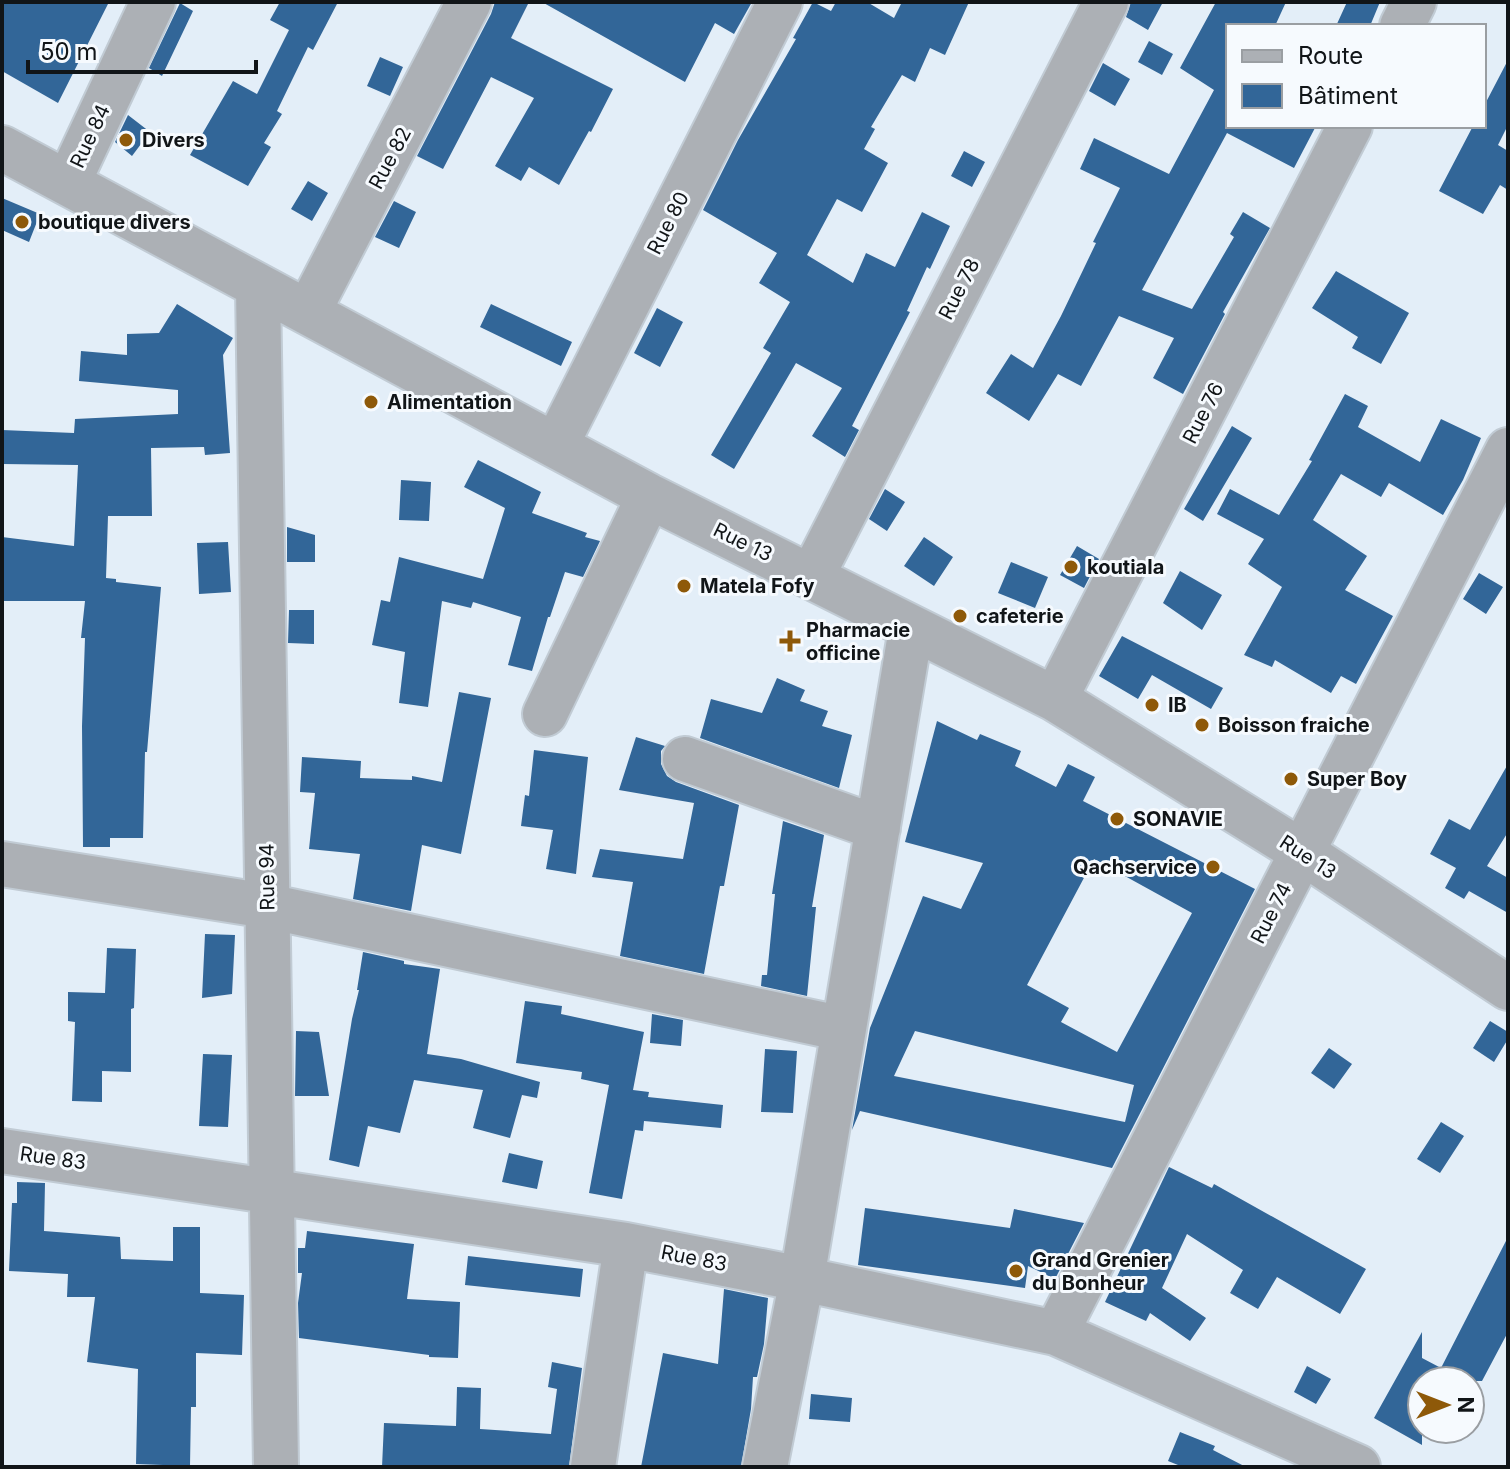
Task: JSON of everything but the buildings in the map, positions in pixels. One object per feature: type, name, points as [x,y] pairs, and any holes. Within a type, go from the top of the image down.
[{"type":"street","name":"Rue 84","points":[[68,183],[153,2]]},
{"type":"street","name":"Rue 82","points":[[308,312],[469,2]]},
{"type":"street","name":"Rue 80","points":[[556,445],[780,2]]},
{"type":"street","name":"Rue 78","points":[[812,576],[1106,2]]},
{"type":"street","points":[[1403,24],[1414,2]]},
{"type":"street","name":"Rue 76","points":[[1055,699],[1349,128]]},
{"type":"street","name":"Rue 13","points":[[2,148],[649,496],[1055,699],[1302,852],[1508,988]]},
{"type":"street","name":"Rue 94","points":[[258,287],[276,1467]]},
{"type":"street","name":"Rue 74","points":[[1056,1333],[1508,450]]},
{"type":"street","points":[[545,714],[649,496]]},
{"type":"street","points":[[765,1467],[802,1279],[911,629]]},
{"type":"street","points":[[685,759],[878,828]]},
{"type":"street","points":[[2,864],[267,906],[844,1029]]},
{"type":"street","name":"Rue 83","points":[[2,1151],[626,1245],[1056,1333],[1358,1467]]},
{"type":"street","points":[[593,1467],[626,1245]]},
{"type":"place","name":"Divers","points":[[126,140]]},
{"type":"place","name":"boutique divers","points":[[22,222]]},
{"type":"place","name":"Alimentation","points":[[371,402]]},
{"type":"place","name":"koutiala","points":[[1071,567]]},
{"type":"place","name":"Matela Fofy","points":[[684,586]]},
{"type":"place","name":"cafeterie","points":[[960,616]]},
{"type":"place","name":"Pharmacie officine","points":[[790,641]]},
{"type":"place","name":"IB","points":[[1152,705]]},
{"type":"place","name":"Boisson fraiche","points":[[1202,725]]},
{"type":"place","name":"Super Boy","points":[[1291,779]]},
{"type":"place","name":"SONAVIE","points":[[1117,819]]},
{"type":"place","name":"Qachservice","points":[[1213,867]]},
{"type":"place","name":"Grand Grenier du Bonheur","points":[[1016,1271]]}]
